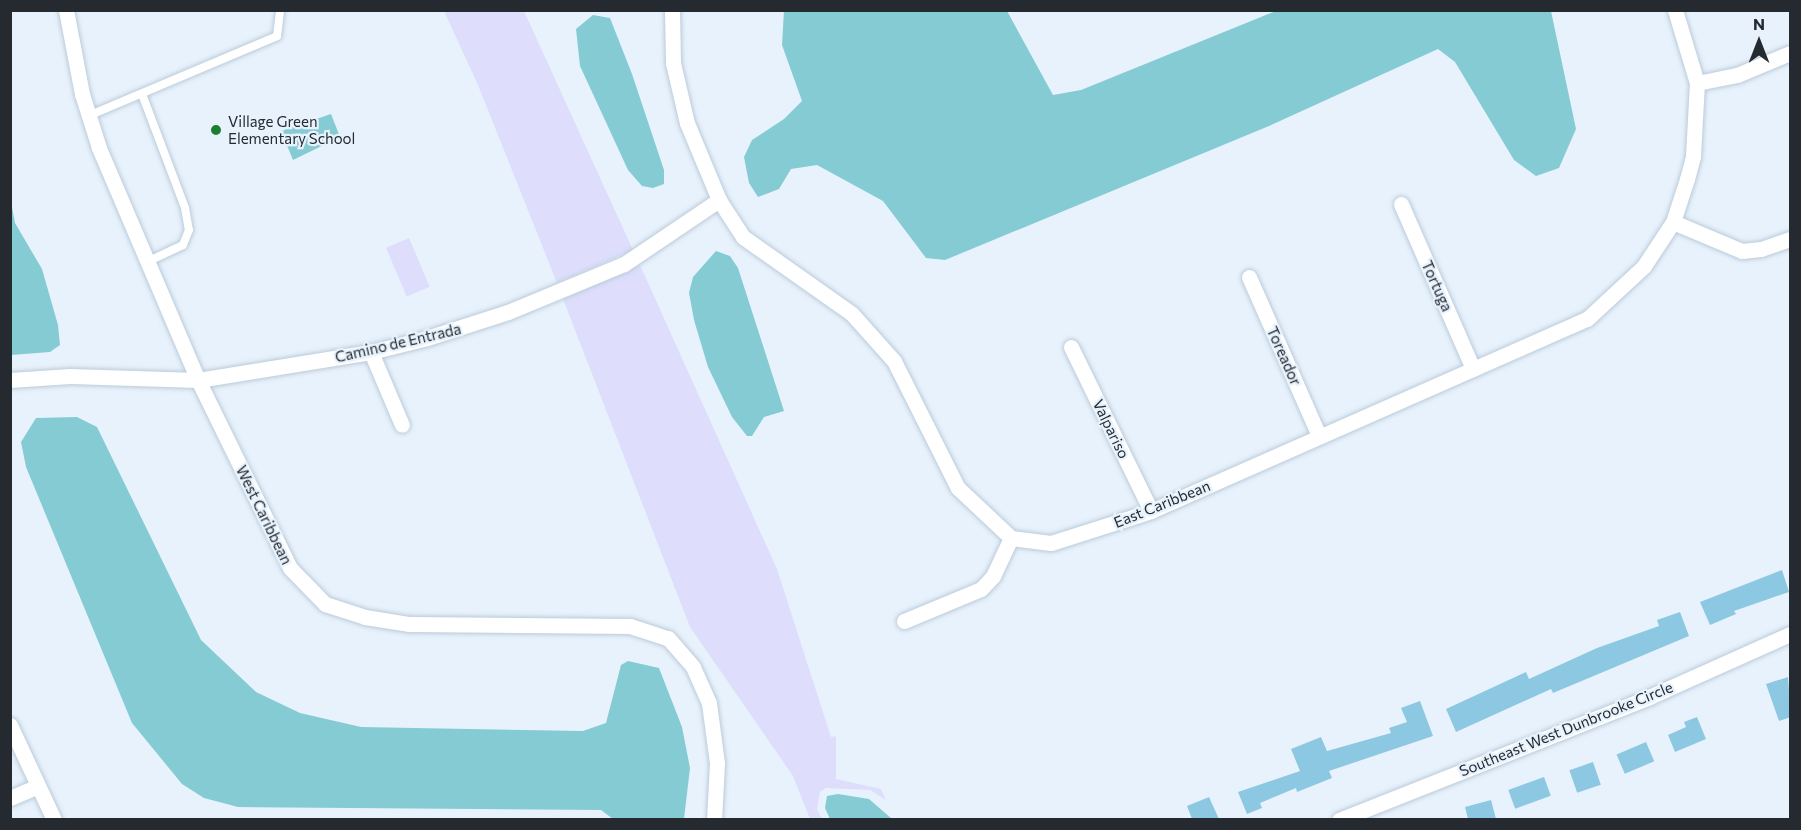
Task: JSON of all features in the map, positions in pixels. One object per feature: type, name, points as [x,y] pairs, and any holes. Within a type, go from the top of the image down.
[{"type":"street","name":"West Caribbean","points":[[66,10],[88,116],[198,380],[291,568],[325,604],[365,617],[409,624],[630,626],[668,638],[693,667],[709,703],[717,763],[714,819]]},
{"type":"street","points":[[672,10],[673,63],[687,123],[719,200],[743,237],[852,314],[894,361],[958,488],[1011,538],[993,576],[981,589],[904,621]]},
{"type":"street","name":"East Caribbean","points":[[1011,538],[1051,543],[1151,511],[1587,319],[1644,267],[1673,222],[1693,156],[1697,83],[1675,10]]},
{"type":"street","points":[[1697,83],[1737,75],[1791,53]]},
{"type":"street","name":"Camino de Entrada","points":[[10,380],[70,376],[198,380],[371,352],[471,326],[599,276],[642,254],[719,200]]},
{"type":"street","name":"Tortuga","points":[[1401,204],[1473,369]]},
{"type":"street","points":[[1673,222],[1742,251],[1761,249],[1791,239]]},
{"type":"street","name":"Toreador","points":[[1249,277],[1319,436]]},
{"type":"street","name":"Valpariso","points":[[1071,347],[1151,511]]},
{"type":"street","points":[[371,352],[402,425]]},
{"type":"street","name":"Southeast West Dunbrooke Circle","points":[[1339,819],[1649,697],[1791,634]]},
{"type":"street","points":[[10,725],[54,819]]},
{"type":"street","points":[[10,798],[38,786]]},
{"type":"lane","points":[[88,116],[277,36],[280,10]]},
{"type":"lane","points":[[142,94],[185,208],[189,230],[183,246],[149,261]]},
{"type":"shaded area","points":[[784,10],[1007,11],[1053,95],[1081,90],[1276,11],[1551,11],[1576,129],[1559,168],[1536,176],[1514,160],[1455,62],[1438,49],[1269,126],[945,260],[926,258],[883,201],[817,165],[791,169],[779,189],[758,197],[749,183],[744,157],[752,140],[784,119],[802,101],[782,45]]},
{"type":"shaded area","points":[[444,11],[524,11],[633,250],[557,283],[478,85]]},
{"type":"shaded area","points":[[593,15],[610,18],[632,74],[664,170],[664,184],[653,188],[642,186],[628,170],[580,66],[576,29]]},
{"type":"shaded area","points":[[331,114],[340,137],[293,160],[281,131]]},
{"type":"shaded area","points":[[11,202],[15,223],[42,269],[58,325],[60,345],[50,352],[11,355]]},
{"type":"shaded area","points":[[409,238],[430,287],[407,297],[386,248]]},
{"type":"shaded area","points":[[716,251],[730,256],[738,268],[784,411],[764,417],[752,436],[747,436],[732,417],[708,367],[694,320],[689,293],[693,277]]},
{"type":"shaded area","points":[[640,265],[777,569],[831,737],[836,736],[836,779],[881,789],[886,800],[870,790],[826,788],[820,792],[817,809],[822,819],[810,819],[793,776],[690,627],[563,299]]},
{"type":"shaded area","points":[[77,417],[97,427],[201,640],[256,692],[300,713],[361,727],[583,731],[606,723],[621,665],[628,661],[659,668],[682,727],[690,768],[684,819],[613,819],[601,810],[238,807],[204,798],[182,784],[132,723],[26,467],[21,442],[36,418]]},
{"type":"shaded area","points":[[838,794],[869,799],[892,819],[830,819],[825,808],[827,796]]},
{"type":"building","points":[[1782,570],[1789,592],[1734,611],[1736,614],[1710,625],[1700,602]]},
{"type":"building","points":[[1680,612],[1689,636],[1553,693],[1551,689],[1456,732],[1446,709],[1526,672],[1529,679],[1597,648],[1659,626],[1657,620]]},
{"type":"building","points":[[1788,677],[1791,717],[1779,721],[1766,684]]},
{"type":"building","points":[[1420,701],[1433,736],[1329,771],[1332,778],[1297,792],[1296,788],[1260,803],[1262,808],[1247,814],[1238,792],[1300,771],[1291,749],[1321,737],[1327,751],[1391,733],[1389,728],[1407,722],[1401,708]]},
{"type":"building","points":[[1697,717],[1706,739],[1675,752],[1668,735],[1686,727],[1684,722]]},
{"type":"building","points":[[1646,742],[1654,761],[1625,774],[1617,755]]},
{"type":"building","points":[[1593,762],[1601,785],[1577,793],[1569,770]]},
{"type":"building","points":[[1544,777],[1551,796],[1515,809],[1508,790]]},
{"type":"building","points":[[1209,797],[1219,819],[1192,819],[1187,806]]},
{"type":"building","points":[[1491,800],[1496,819],[1468,819],[1465,807]]},
{"type":"place","name":"Village Green Elementary School","points":[[216,130]]}]
